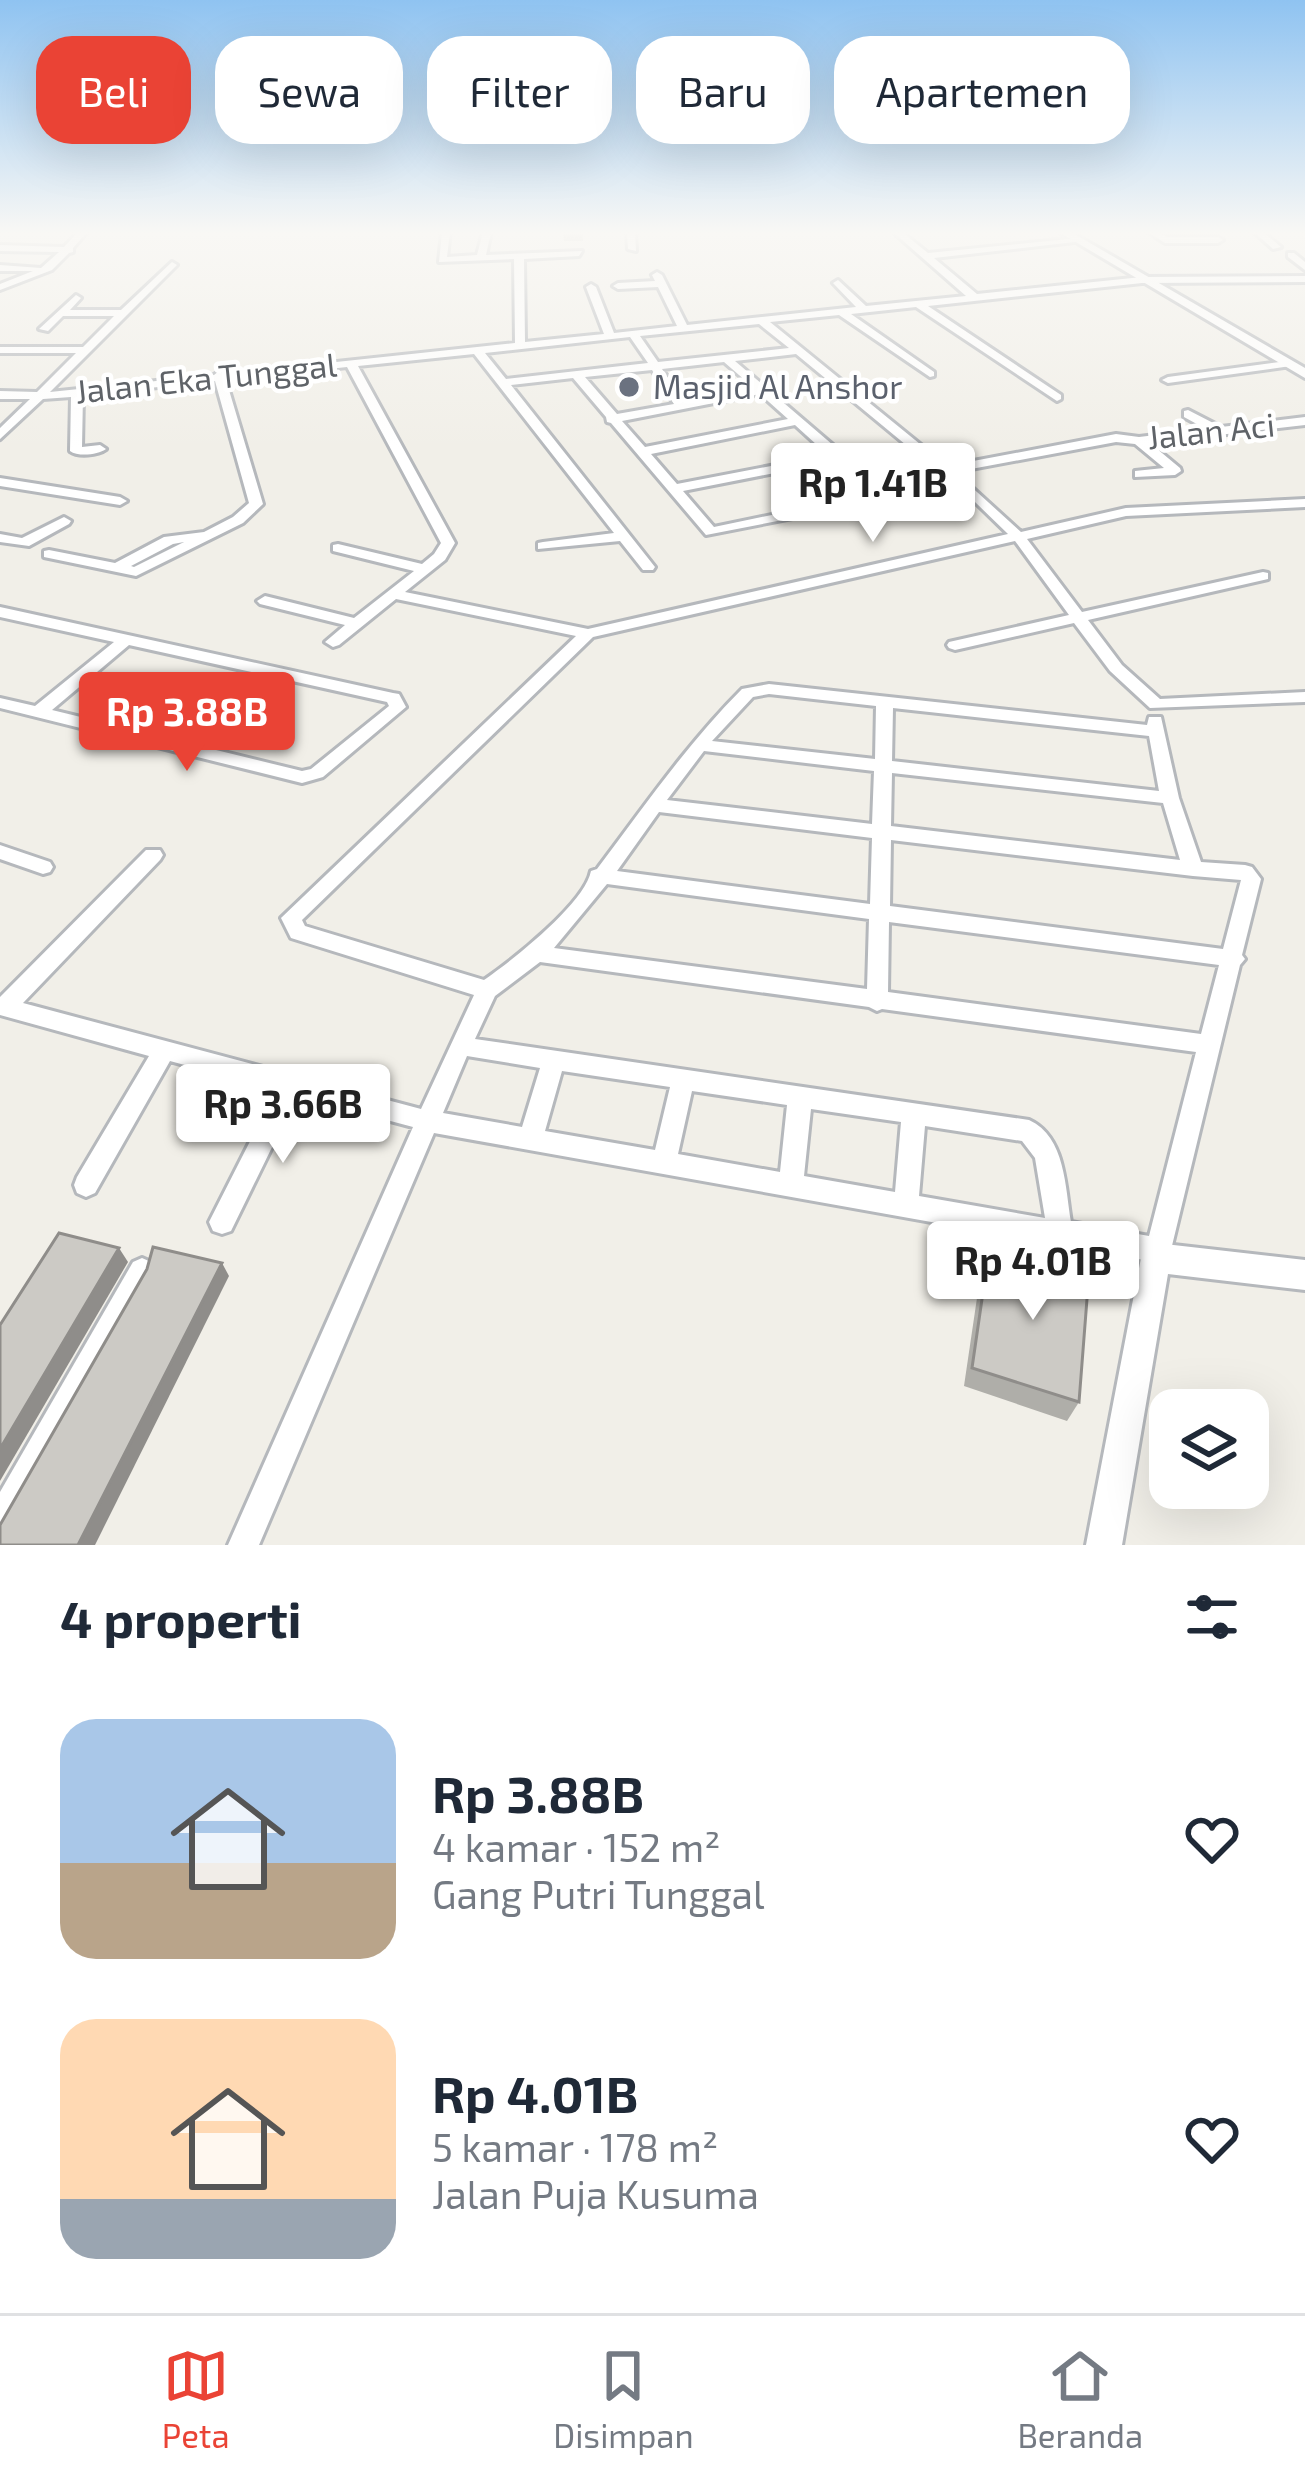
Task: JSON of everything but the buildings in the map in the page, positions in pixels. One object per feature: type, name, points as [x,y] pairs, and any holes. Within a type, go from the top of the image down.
[{"type":"street","points":[[44,329],[71,304]]},
{"type":"street","points":[[0,395],[45,396],[135,304]]},
{"type":"street","points":[[520,304],[520,344]]},
{"type":"street","points":[[598,304],[610,335]]},
{"type":"street","points":[[671,304],[683,328]]},
{"type":"street","points":[[858,304],[863,309]]},
{"type":"street","name":"Jalan Eka Tunggal","points":[[0,435],[45,396],[77,391],[916,304]]},
{"type":"street","points":[[917,304],[1057,397]]},
{"type":"street","points":[[1184,304],[1305,374]]},
{"type":"street","points":[[841,312],[930,374]]},
{"type":"street","points":[[64,313],[126,313]]},
{"type":"street","points":[[761,320],[1017,535],[1116,668],[1156,704],[1305,698]]},
{"type":"street","points":[[633,333],[680,404]]},
{"type":"street","points":[[476,349],[648,567]]},
{"type":"street","points":[[0,350],[88,350]]},
{"type":"street","points":[[500,383],[801,350]]},
{"type":"street","points":[[726,358],[902,512]]},
{"type":"street","points":[[333,642],[425,569],[448,544],[350,362]]},
{"type":"street","points":[[1168,380],[1287,364]]},
{"type":"street","points":[[49,554],[111,571],[136,572],[238,520],[259,498],[219,374]]},
{"type":"street","points":[[575,374],[711,532],[884,496]]},
{"type":"street","points":[[611,418],[764,390]]},
{"type":"street","points":[[77,391],[76,451],[100,449]]},
{"type":"street","points":[[1188,414],[1218,431]]},
{"type":"street","points":[[640,452],[797,421]]},
{"type":"street","name":"Jalan Aci","points":[[945,470],[1116,438],[1139,441],[1305,421]]},
{"type":"street","points":[[1139,441],[1175,471],[1140,474]]},
{"type":"street","points":[[673,489],[837,457]]},
{"type":"street","points":[[0,482],[120,501]]},
{"type":"street","points":[[394,594],[588,634],[741,603],[1126,512],[1305,502]]},
{"type":"street","points":[[0,538],[24,543],[64,520]]},
{"type":"street","points":[[111,571],[169,540],[214,533]]},
{"type":"street","points":[[543,546],[623,536]]},
{"type":"street","points":[[338,548],[425,569]]},
{"type":"street","points":[[955,645],[1263,576]]},
{"type":"street","points":[[265,601],[356,623]]},
{"type":"street","points":[[0,612],[398,701],[388,719],[317,773],[284,776],[216,753],[0,704]]},
{"type":"street","points":[[487,990],[298,932],[291,918],[588,634]]},
{"type":"street","points":[[38,713],[123,642]]},
{"type":"street","points":[[244,1545],[487,990],[542,953],[652,806],[748,693],[769,689],[1154,731]]},
{"type":"street","points":[[877,1002],[885,702]]},
{"type":"street","points":[[1156,704],[1154,731],[1193,868]]},
{"type":"street","points":[[701,746],[1170,798]]},
{"type":"street","points":[[652,806],[1250,875],[1234,959],[1206,1044],[1157,1254],[1104,1545]]},
{"type":"street","points":[[0,852],[43,867]]},
{"type":"street","points":[[153,855],[3,1006],[428,1121],[1204,1263],[1305,1275]]},
{"type":"street","points":[[598,876],[880,917],[1234,959]]},
{"type":"street","points":[[542,953],[1206,1044]]},
{"type":"street","points":[[460,1046],[1038,1137],[1047,1154],[1060,1234]]},
{"type":"street","points":[[86,1185],[164,1049]]},
{"type":"street","points":[[530,1139],[554,1060]]},
{"type":"street","points":[[664,1163],[683,1079]]},
{"type":"street","points":[[221,1222],[291,1084]]},
{"type":"street","points":[[791,1186],[800,1097]]},
{"type":"street","points":[[906,1206],[914,1114]]},
{"type":"street","points":[[0,1521],[142,1271]]},
{"type":"place","name":"Masjid Al Anshor","points":[[629,387]]}]
